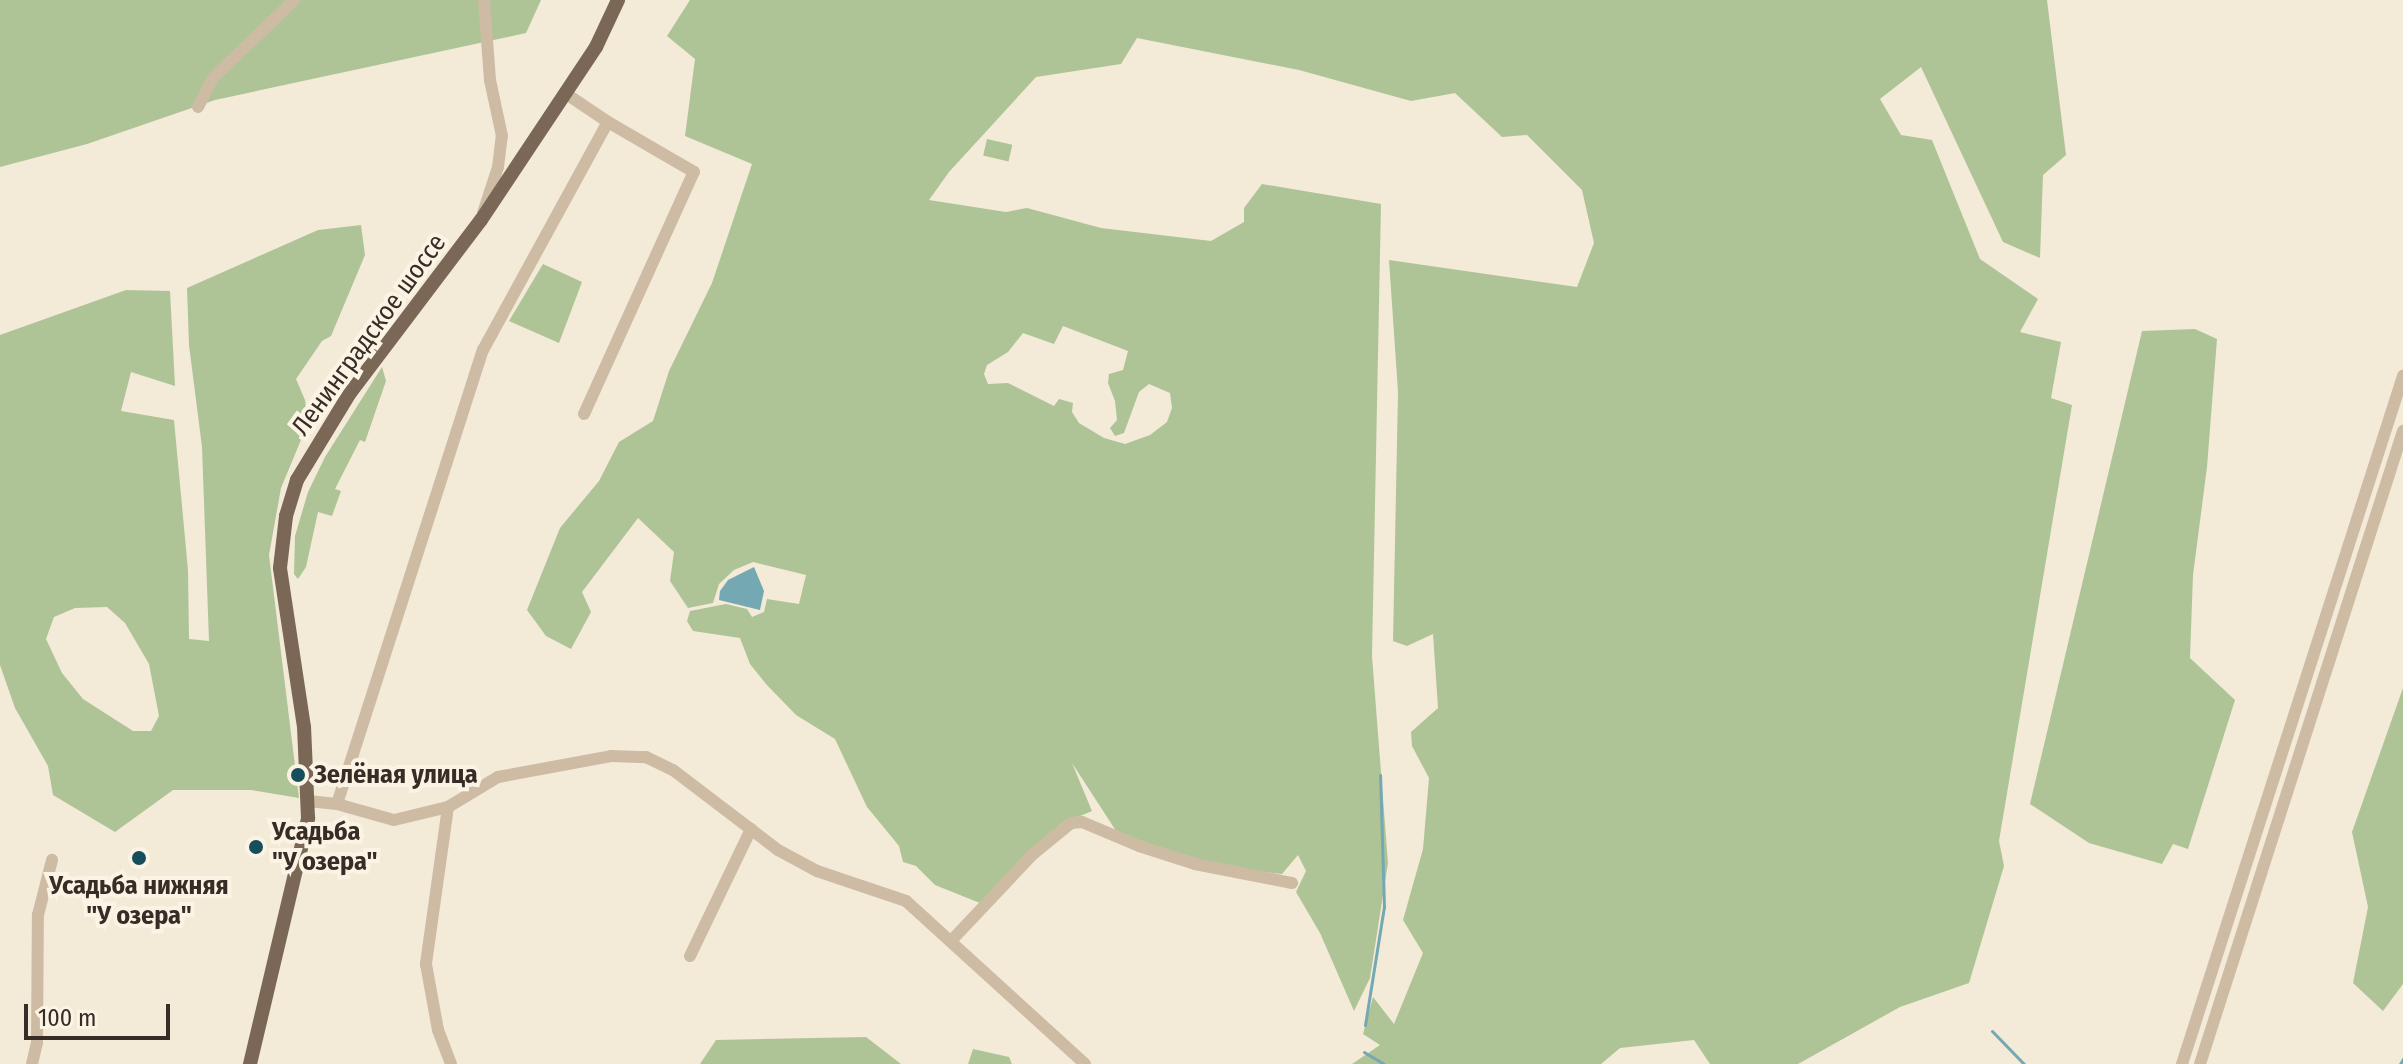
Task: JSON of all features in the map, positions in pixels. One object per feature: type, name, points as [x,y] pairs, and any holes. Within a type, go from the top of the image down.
[{"type":"main road","name":"Ленинградское шоссе","points":[[250,1064],[300,863],[308,801],[304,727],[280,568],[280,548],[295,488],[350,393],[481,220],[596,47],[618,0]]},
{"type":"street","points":[[198,107],[212,79],[294,0]]},
{"type":"street","points":[[481,220],[498,167],[502,136],[490,80],[484,0]]},
{"type":"street","points":[[565,93],[694,172],[584,414]]},
{"type":"street","points":[[337,804],[483,350],[608,122]]},
{"type":"street","points":[[2182,1064],[2403,376]]},
{"type":"street","points":[[2200,1064],[2403,431]]},
{"type":"street","points":[[308,801],[337,804],[394,820],[448,807],[498,777],[611,756],[646,757],[673,770],[778,850],[817,871],[906,901],[1085,1064]]},
{"type":"street","points":[[448,807],[426,964],[438,1030],[451,1064]]},
{"type":"street","points":[[951,941],[1033,854],[1071,823],[1082,822],[1139,846],[1195,864],[1292,883]]},
{"type":"street","points":[[690,956],[751,829]]},
{"type":"street","points":[[32,1064],[37,1043],[38,915],[52,860]]},
{"type":"green space","points":[[0,0],[541,0],[526,33],[215,100],[87,144],[0,167]]},
{"type":"green space","points":[[690,0],[2047,0],[2066,155],[2043,175],[2040,258],[2003,242],[1921,67],[1880,99],[1901,135],[1932,140],[1980,259],[2038,299],[2020,332],[2061,342],[2051,398],[2072,405],[1999,841],[2004,866],[1969,983],[1900,1007],[1798,1064],[1710,1064],[1694,1040],[1620,1048],[1601,1064],[1352,1064],[1380,1045],[1363,1034],[1373,997],[1394,1024],[1423,953],[1403,920],[1423,849],[1429,778],[1412,746],[1411,732],[1438,708],[1433,634],[1407,646],[1393,641],[1398,392],[1389,260],[1577,287],[1594,243],[1582,190],[1527,135],[1502,137],[1455,93],[1411,101],[1299,70],[1137,38],[1121,64],[1036,77],[949,172],[929,200],[1006,212],[1027,208],[1101,228],[1211,241],[1244,222],[1244,208],[1262,184],[1381,204],[1372,656],[1388,863],[1370,978],[1354,1011],[1320,933],[1296,892],[1306,871],[1298,855],[1282,874],[1220,867],[1120,837],[1072,763],[1092,811],[1059,825],[985,905],[935,885],[916,866],[903,862],[899,846],[867,807],[835,739],[796,715],[766,684],[750,664],[740,638],[693,631],[687,621],[690,611],[726,604],[747,609],[752,617],[764,612],[767,599],[799,604],[806,575],[753,562],[734,570],[719,584],[713,603],[688,608],[670,581],[674,552],[638,518],[582,592],[591,612],[571,649],[546,636],[527,610],[560,528],[599,481],[619,442],[653,421],[669,371],[712,283],[752,164],[685,136],[695,59],[667,36]],"holes":[[[1063,326],[1128,351],[1123,370],[1109,374],[1108,383],[1115,401],[1117,420],[1110,428],[1115,436],[1124,433],[1139,392],[1149,384],[1170,393],[1172,408],[1167,422],[1150,435],[1125,444],[1104,438],[1079,423],[1072,412],[1073,403],[1059,399],[1054,406],[1008,383],[988,384],[984,374],[987,365],[1008,352],[1023,333],[1054,344]]]},
{"type":"green space","points":[[987,139],[1012,145],[1009,161],[983,156]]},
{"type":"green space","points":[[361,225],[365,255],[331,336],[322,341],[296,379],[305,400],[308,423],[281,488],[269,555],[299,798],[251,790],[173,790],[115,832],[53,795],[48,766],[15,708],[0,665],[0,335],[126,290],[170,291],[175,386],[131,372],[121,411],[174,420],[188,570],[189,639],[209,641],[202,447],[189,345],[187,288],[318,230]],"holes":[[[107,607],[125,623],[149,664],[159,716],[151,731],[133,731],[83,699],[62,673],[46,639],[54,617],[75,608]]]},
{"type":"green space","points":[[543,264],[582,282],[559,343],[509,321]]},
{"type":"green space","points":[[2195,329],[2217,339],[2207,467],[2193,575],[2190,658],[2235,700],[2188,849],[2173,844],[2162,864],[2089,843],[2030,804],[2142,331]]},
{"type":"green space","points":[[382,367],[386,381],[365,442],[360,440],[335,489],[341,491],[332,516],[318,512],[306,567],[298,579],[294,574],[295,536],[308,492],[325,457]]},
{"type":"green space","points":[[2403,688],[2403,984],[2383,1011],[2353,983],[2368,907],[2352,832]]},
{"type":"green space","points":[[866,1037],[901,1064],[700,1064],[716,1040]]},
{"type":"green space","points":[[973,1049],[1009,1057],[1012,1064],[968,1064]]},
{"type":"water","points":[[754,567],[764,591],[760,610],[719,600],[720,591],[728,580]]},
{"type":"waterway","points":[[1365,1025],[1384,907],[1380,775]]},
{"type":"waterway","points":[[1992,1031],[2024,1064]]},
{"type":"waterway","points":[[1364,1052],[1384,1064]]},
{"type":"waterway","points":[[2400,1064],[2403,1059]]},
{"type":"place","name":"Зелёная улица","points":[[298,775]]},
{"type":"place","name":"Усадьба \"У озера\"","points":[[256,847]]},
{"type":"place","name":"Усадьба нижняя \"У озера\"","points":[[139,858]]}]
